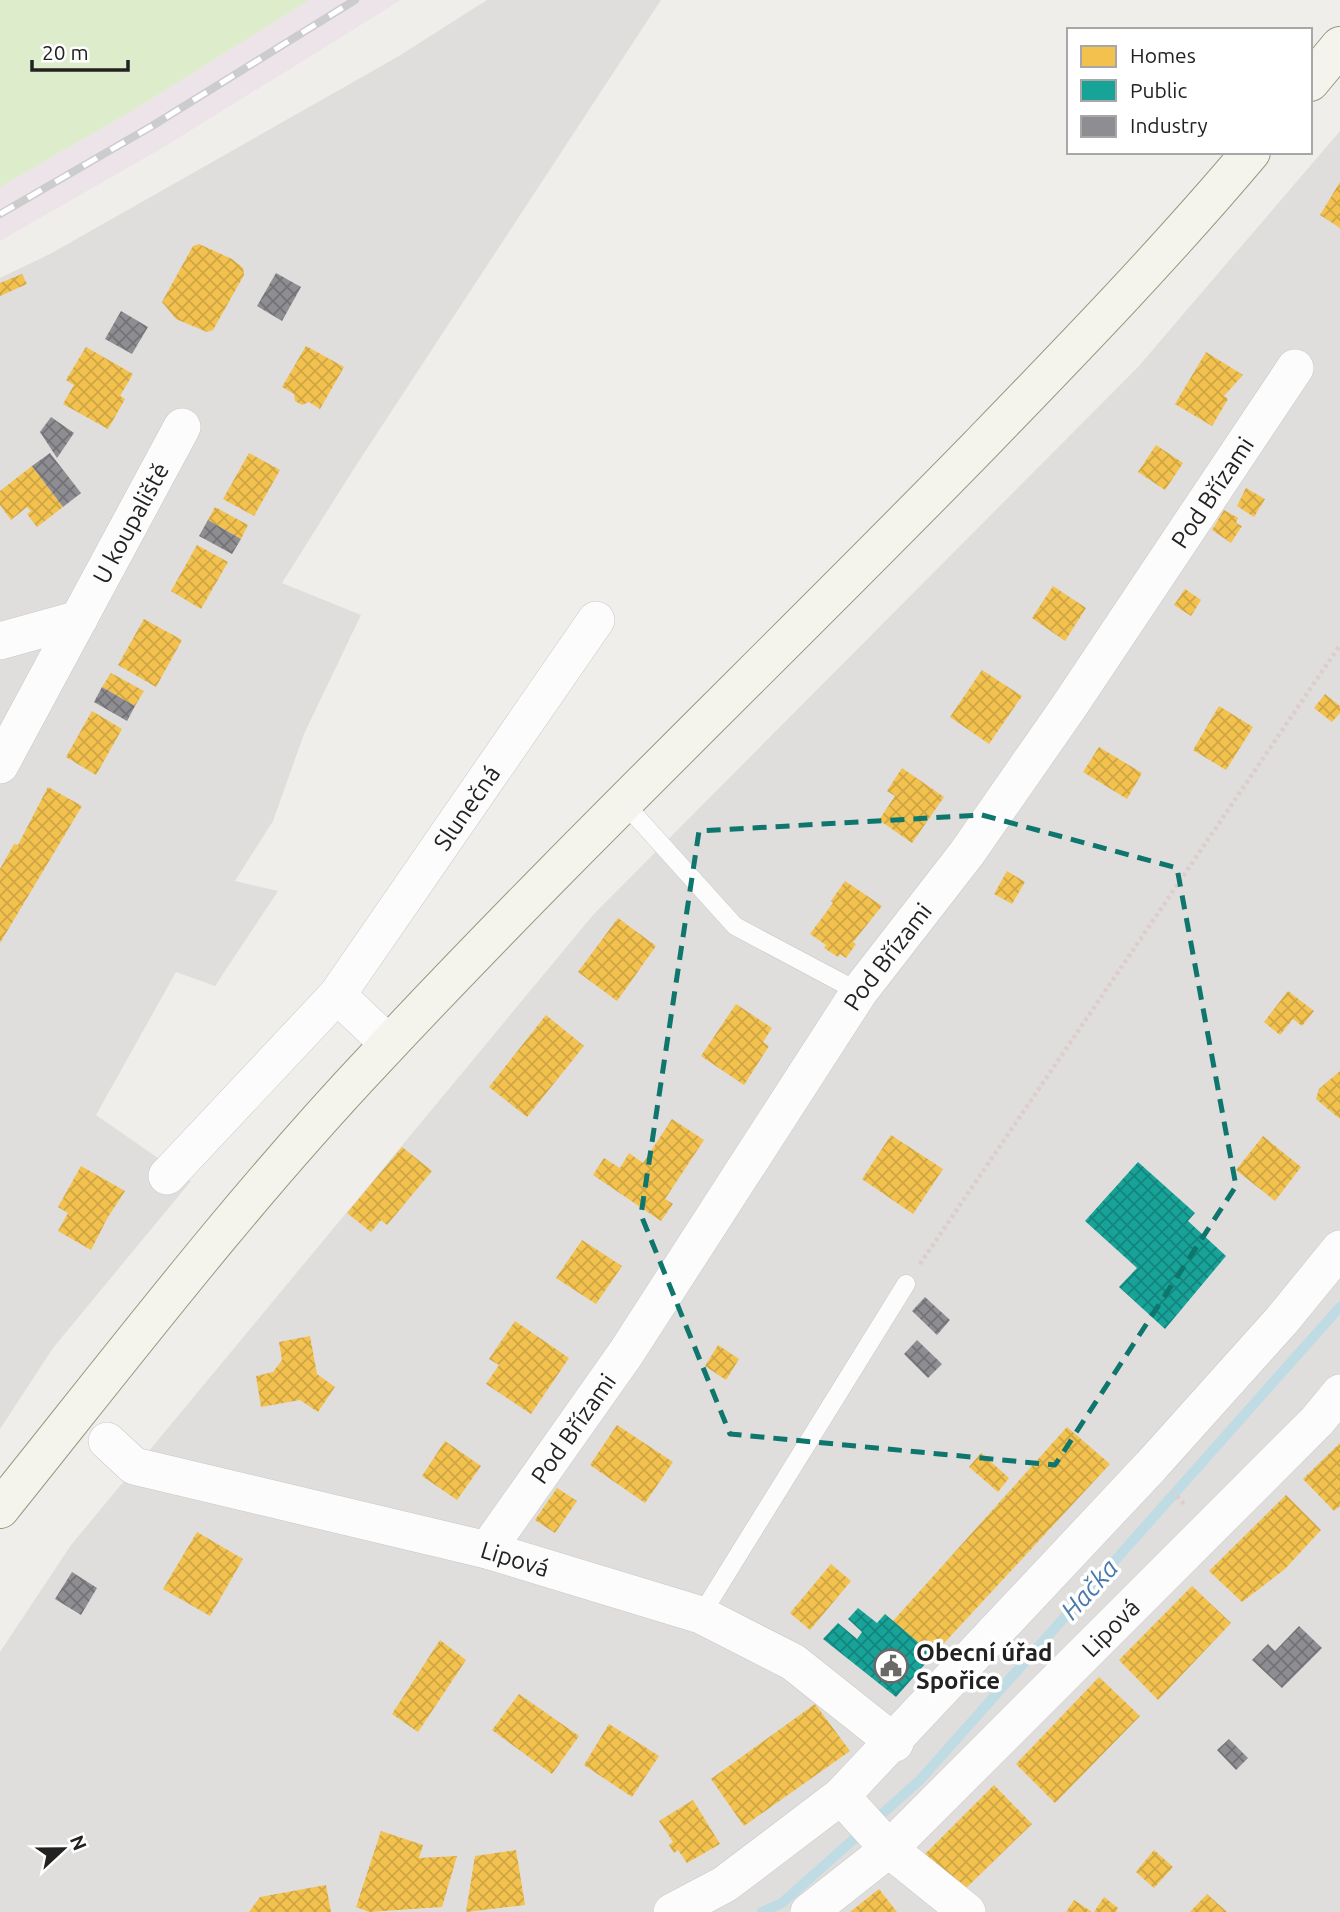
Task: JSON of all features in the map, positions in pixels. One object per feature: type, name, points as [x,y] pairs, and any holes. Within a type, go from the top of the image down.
[{"type":"street","points":[[1312,80],[1340,46]]},
{"type":"street","points":[[0,1509],[222,1229],[389,1044],[624,803],[845,584],[1112,308],[1249,154]]},
{"type":"street","name":"Pod Břízami","points":[[487,1550],[625,1353],[859,992],[983,830],[1296,368]]},
{"type":"street","name":"U koupaliště","points":[[0,765],[182,427]]},
{"type":"street","points":[[0,641],[79,619]]},
{"type":"street","name":"Slunečná","points":[[167,1176],[337,995],[596,620]]},
{"type":"street","points":[[337,995],[389,1044]]},
{"type":"street","points":[[672,1912],[725,1884],[847,1802],[894,1742],[1151,1466],[1282,1320],[1340,1249]]},
{"type":"street","name":"Lipová","points":[[809,1912],[1208,1530],[1317,1421],[1340,1392]]},
{"type":"street","name":"Lipová","points":[[107,1441],[134,1466],[487,1550],[701,1615],[793,1662],[894,1742]]},
{"type":"street","points":[[847,1802],[882,1842],[967,1912]]},
{"type":"lane","points":[[624,803],[735,926],[859,992]]},
{"type":"lane","points":[[701,1615],[906,1284]]},
{"type":"path","points":[[906,1284],[1340,645]]},
{"type":"path","points":[[1151,1466],[1208,1530]]},
{"type":"highlighted area","points":[[982,815],[1177,868],[1236,1186],[1055,1465],[730,1434],[641,1215],[699,831]]},
{"type":"shaded area","points":[[309,0],[401,0],[164,147],[0,241],[0,187],[140,106]]},
{"type":"shaded area","points":[[487,0],[661,0],[282,583],[361,615],[304,734],[273,821],[235,881],[278,891],[215,986],[176,972],[96,1115],[191,1181],[53,1348],[0,1429],[0,278],[50,254],[399,56]]},
{"type":"shaded area","points":[[1340,131],[1340,1912],[0,1912],[0,1652],[71,1545],[593,915],[1138,367]]},
{"type":"green space","points":[[0,0],[309,0],[140,106],[0,187]]},
{"type":"building: Homes","points":[[1340,182],[1340,228],[1320,215]]},
{"type":"building: Homes","points":[[199,244],[232,259],[243,268],[244,275],[213,330],[207,332],[176,319],[162,302],[193,246]]},
{"type":"building: Homes","points":[[22,274],[27,284],[0,296],[0,283]]},
{"type":"building: Homes","points":[[306,346],[344,367],[320,409],[309,402],[302,405],[295,401],[294,394],[282,387]]},
{"type":"building: Homes","points":[[86,347],[133,374],[120,396],[125,399],[108,429],[63,404],[74,385],[66,380]]},
{"type":"building: Homes","points":[[1206,352],[1243,375],[1224,396],[1228,399],[1212,426],[1175,404]]},
{"type":"building: Homes","points":[[1156,445],[1183,463],[1165,490],[1138,472]]},
{"type":"building: Homes","points":[[249,453],[280,470],[254,516],[223,499]]},
{"type":"building: Homes","points":[[32,466],[63,507],[37,527],[27,514],[31,511],[27,507],[11,520],[0,505],[0,491]]},
{"type":"building: Homes","points":[[1246,488],[1265,499],[1254,517],[1237,506]]},
{"type":"building: Homes","points":[[215,507],[248,525],[241,539],[208,520]]},
{"type":"building: Homes","points":[[1224,510],[1238,518],[1236,523],[1242,526],[1231,543],[1212,530]]},
{"type":"building: Homes","points":[[197,545],[228,562],[201,609],[171,591]]},
{"type":"building: Homes","points":[[1053,586],[1086,608],[1065,641],[1032,618]]},
{"type":"building: Homes","points":[[1185,589],[1201,600],[1191,616],[1174,605]]},
{"type":"building: Homes","points":[[144,619],[182,640],[156,687],[118,665]]},
{"type":"building: Homes","points":[[982,670],[1022,696],[989,744],[950,717]]},
{"type":"building: Homes","points":[[111,673],[144,691],[135,706],[102,687]]},
{"type":"building: Homes","points":[[1325,694],[1340,706],[1340,713],[1332,722],[1314,708]]},
{"type":"building: Homes","points":[[1219,706],[1253,727],[1226,770],[1193,750]]},
{"type":"building: Homes","points":[[92,711],[122,729],[96,775],[66,757]]},
{"type":"building: Homes","points":[[1099,747],[1142,773],[1127,799],[1083,772]]},
{"type":"building: Homes","points":[[902,768],[944,797],[912,843],[879,820],[895,796],[887,791]]},
{"type":"building: Homes","points":[[48,787],[82,806],[0,943],[0,869],[14,844],[18,845]]},
{"type":"building: Homes","points":[[1007,871],[1025,882],[1012,904],[994,894]]},
{"type":"building: Homes","points":[[845,881],[882,906],[853,942],[856,944],[846,958],[840,954],[838,957],[824,948],[826,945],[810,934],[833,903],[831,901]]},
{"type":"building: Homes","points":[[618,918],[656,946],[617,1001],[578,972]]},
{"type":"building: Homes","points":[[1288,991],[1314,1011],[1302,1026],[1293,1019],[1280,1035],[1264,1022]]},
{"type":"building: Homes","points":[[736,1004],[772,1028],[763,1042],[769,1046],[744,1085],[701,1056]]},
{"type":"building: Homes","points":[[546,1015],[584,1046],[527,1117],[489,1087]]},
{"type":"building: Homes","points":[[1340,1071],[1340,1119],[1316,1099],[1319,1089]]},
{"type":"building: Homes","points":[[672,1119],[704,1140],[665,1199],[673,1204],[661,1221],[593,1175],[604,1158],[620,1168],[629,1153],[643,1163]]},
{"type":"building: Homes","points":[[891,1135],[943,1169],[913,1214],[862,1179]]},
{"type":"building: Homes","points":[[1263,1136],[1301,1167],[1275,1201],[1236,1170]]},
{"type":"building: Homes","points":[[402,1147],[432,1171],[387,1225],[381,1220],[371,1232],[347,1213]]},
{"type":"building: Homes","points":[[81,1166],[125,1191],[91,1250],[58,1231],[68,1213],[58,1207]]},
{"type":"building: Homes","points":[[582,1240],[622,1266],[596,1304],[556,1278]]},
{"type":"building: Homes","points":[[515,1321],[569,1358],[531,1414],[486,1384],[499,1365],[489,1359]]},
{"type":"building: Homes","points":[[310,1336],[317,1374],[335,1387],[318,1412],[300,1400],[261,1407],[256,1376],[273,1372],[282,1360],[279,1342]]},
{"type":"building: Homes","points":[[718,1345],[739,1359],[726,1380],[705,1366]]},
{"type":"building: Homes","points":[[617,1425],[673,1462],[645,1503],[590,1465]]},
{"type":"building: Homes","points":[[1067,1427],[1110,1464],[933,1655],[893,1621]]},
{"type":"building: Homes","points":[[445,1441],[481,1466],[457,1500],[422,1476]]},
{"type":"building: Homes","points":[[1340,1443],[1340,1506],[1334,1511],[1303,1479]]},
{"type":"building: Homes","points":[[981,1453],[1009,1478],[998,1492],[969,1467]]},
{"type":"building: Homes","points":[[557,1488],[577,1501],[555,1533],[535,1520]]},
{"type":"building: Homes","points":[[1286,1495],[1321,1530],[1285,1569],[1242,1602],[1209,1571]]},
{"type":"building: Homes","points":[[197,1532],[243,1559],[210,1616],[163,1589]]},
{"type":"building: Homes","points":[[831,1564],[851,1581],[810,1630],[790,1613]]},
{"type":"building: Homes","points":[[1192,1586],[1231,1623],[1158,1700],[1119,1660]]},
{"type":"building: Homes","points":[[440,1640],[466,1660],[418,1732],[392,1714]]},
{"type":"building: Homes","points":[[1099,1677],[1140,1716],[1055,1803],[1016,1764]]},
{"type":"building: Homes","points":[[519,1694],[579,1736],[552,1774],[492,1730]]},
{"type":"building: Homes","points":[[815,1704],[850,1751],[744,1826],[711,1779]]},
{"type":"building: Homes","points":[[609,1724],[659,1756],[632,1797],[584,1765]]},
{"type":"building: Homes","points":[[994,1785],[1032,1824],[960,1894],[924,1855]]},
{"type":"building: Homes","points":[[693,1800],[720,1844],[687,1863],[678,1850],[674,1853],[669,1845],[673,1842],[659,1821]]},
{"type":"building: Homes","points":[[381,1831],[423,1845],[419,1858],[457,1856],[442,1907],[369,1912],[356,1907]]},
{"type":"building: Homes","points":[[516,1850],[525,1905],[466,1912],[475,1856]]},
{"type":"building: Homes","points":[[1154,1850],[1173,1867],[1154,1888],[1136,1872]]},
{"type":"building: Homes","points":[[326,1885],[331,1912],[249,1912],[260,1897]]},
{"type":"building: Homes","points":[[879,1889],[897,1912],[850,1912]]},
{"type":"building: Homes","points":[[1207,1894],[1227,1912],[1190,1912]]},
{"type":"building: Homes","points":[[1104,1897],[1118,1908],[1116,1912],[1094,1912]]},
{"type":"building: Homes","points":[[1074,1900],[1092,1912],[1066,1912]]},
{"type":"building: Public","points":[[1138,1162],[1195,1213],[1188,1221],[1226,1256],[1165,1329],[1119,1287],[1137,1268],[1085,1221]]},
{"type":"building: Public","points":[[858,1608],[877,1623],[885,1614],[933,1655],[896,1697],[823,1639],[838,1623],[857,1639],[862,1632],[848,1619]]},
{"type":"building: Industry","points":[[276,273],[301,287],[282,321],[257,306]]},
{"type":"building: Industry","points":[[121,311],[148,327],[132,354],[105,339]]},
{"type":"building: Industry","points":[[51,417],[74,433],[57,458],[40,432]]},
{"type":"building: Industry","points":[[50,453],[81,493],[63,507],[32,466]]},
{"type":"building: Industry","points":[[208,520],[241,539],[232,554],[199,536]]},
{"type":"building: Industry","points":[[102,687],[135,706],[127,721],[94,702]]},
{"type":"building: Industry","points":[[925,1297],[950,1320],[937,1335],[912,1311]]},
{"type":"building: Industry","points":[[917,1340],[942,1364],[928,1378],[904,1354]]},
{"type":"building: Industry","points":[[72,1572],[97,1588],[81,1615],[55,1599]]},
{"type":"building: Industry","points":[[1299,1626],[1322,1648],[1282,1688],[1252,1660],[1268,1644],[1275,1651]]},
{"type":"building: Industry","points":[[1229,1739],[1248,1758],[1236,1770],[1217,1750]]},
{"type":"waterway","name":"Hačka","points":[[762,1912],[782,1903],[920,1780],[1340,1307]]},
{"type":"railway","points":[[0,214],[152,126],[355,0]]},
{"type":"place","name":"Obecní úřad Spořice","points":[[891,1666]]}]
